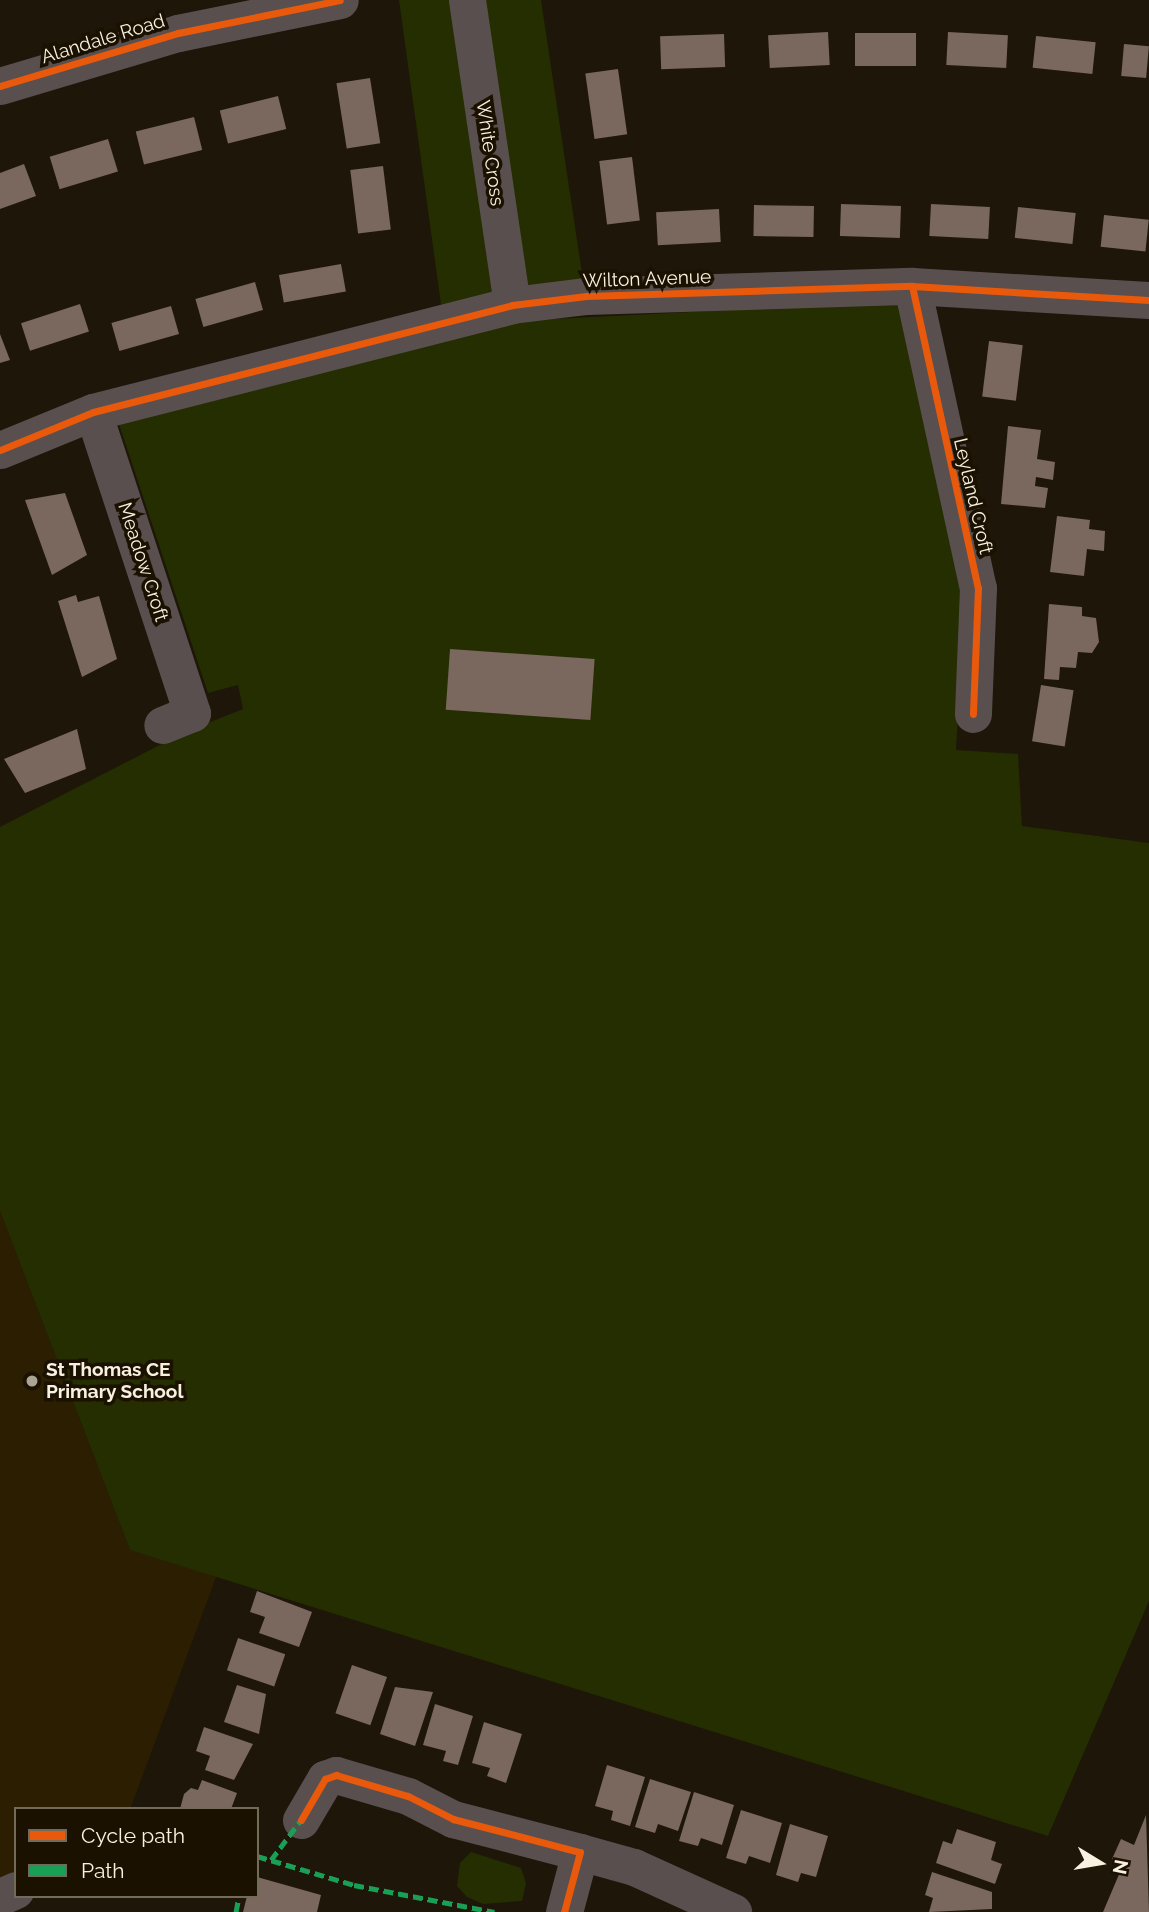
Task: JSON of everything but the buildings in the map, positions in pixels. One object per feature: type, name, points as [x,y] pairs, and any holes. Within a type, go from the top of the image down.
[{"type":"street","name":"Alandale Road","points":[[0,86],[178,33],[340,0]]},
{"type":"street","name":"White Cross","points":[[467,0],[512,305]]},
{"type":"street","name":"Wilton Avenue","points":[[0,450],[93,412],[512,305],[586,296],[912,286],[1149,300]]},
{"type":"street","name":"Leyland Croft","points":[[912,286],[978,588],[973,714]]},
{"type":"street","name":"Meadow Croft","points":[[93,412],[192,714]]},
{"type":"street","points":[[301,1820],[326,1779],[336,1775],[408,1796],[453,1819],[634,1867],[733,1912]]},
{"type":"street","points":[[564,1912],[580,1852]]},
{"type":"shaded area","name":"St Thomas CE Primary School","points":[[0,1211],[130,1550],[219,1569],[131,1807],[14,1807],[14,1871],[0,1879]]},
{"type":"green space","points":[[399,0],[541,0],[583,280],[443,319]]},
{"type":"green space","points":[[903,301],[965,596],[956,750],[1018,754],[1022,826],[1149,843],[1149,1601],[1048,1836],[130,1550],[0,1211],[0,827],[185,732],[243,709],[238,685],[208,693],[118,421],[515,321]]},
{"type":"green space","points":[[471,1852],[521,1868],[526,1883],[522,1901],[483,1904],[467,1897],[457,1886],[460,1863]]},
{"type":"marked path","points":[[271,1860],[301,1820]]},
{"type":"marked path","points":[[259,1857],[354,1885],[494,1912]]},
{"type":"marked path","points":[[236,1912],[239,1898]]},
{"type":"cycle path","points":[[0,86],[178,33],[340,0]]},
{"type":"cycle path","points":[[912,286],[978,588],[973,714]]},
{"type":"cycle path","points":[[0,450],[93,412],[512,305],[586,296],[912,286],[1149,300]]},
{"type":"cycle path","points":[[301,1820],[325,1779],[336,1775],[408,1796],[453,1819],[580,1852],[564,1912]]},
{"type":"place","name":"St Thomas CE Primary School","points":[[32,1381]]}]
